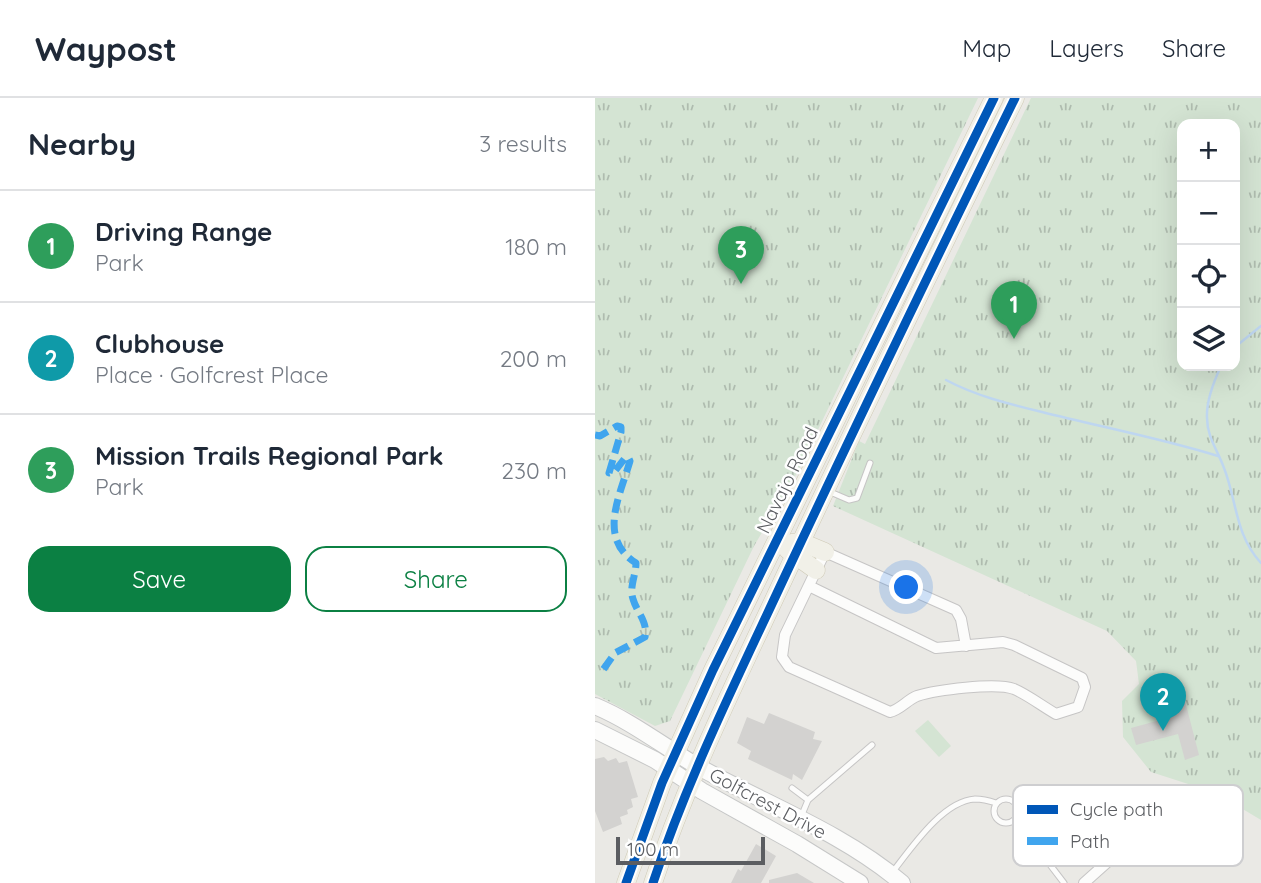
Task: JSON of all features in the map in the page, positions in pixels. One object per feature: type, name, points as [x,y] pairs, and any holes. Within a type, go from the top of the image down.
[{"type":"main road","name":"Navajo Road","points":[[627,883],[672,760],[713,670],[993,98]]},
{"type":"main road","name":"Navajo Road","points":[[653,883],[668,837],[793,547],[825,490],[1015,98]]},
{"type":"main road","points":[[765,566],[793,547],[820,472],[830,433]]},
{"type":"main road","points":[[793,547],[825,552]]},
{"type":"main road","points":[[793,547],[812,578]]},
{"type":"main road","name":"Golfcrest Drive","points":[[595,706],[797,844],[860,883]]},
{"type":"main road","name":"Golfcrest Drive","points":[[595,730],[672,760]]},
{"type":"main road","name":"Golfcrest Drive","points":[[694,775],[800,820],[833,837],[896,878]]},
{"type":"street","points":[[812,578],[936,648],[966,646],[1003,642],[1076,675],[1082,678],[1085,687],[1078,707],[1056,715],[1012,688],[992,685],[927,693],[913,698],[899,710],[890,712],[789,667],[782,657],[785,635],[812,578],[825,552],[956,610],[961,619],[966,646]]},
{"type":"street","points":[[1084,883],[1103,866]]},
{"type":"lane","points":[[825,490],[849,500],[857,498],[870,463]]},
{"type":"lane","points":[[800,820],[808,800],[872,745]]},
{"type":"lane","points":[[792,788],[808,800]]},
{"type":"lane","points":[[896,878],[924,832],[957,804],[975,799],[996,803],[1004,799],[1013,801]]},
{"type":"lane","points":[[996,803],[993,811],[997,819],[1005,823],[1013,820]]},
{"type":"lane","points":[[1051,866],[1064,883]]},
{"type":"green space","points":[[595,98],[978,98],[798,471],[754,546],[670,721],[655,726],[595,694]]},
{"type":"green space","points":[[1031,98],[1261,98],[1261,820],[1243,809],[1243,785],[1191,785],[1151,772],[1123,737],[1122,701],[1139,684],[1136,661],[1107,631],[833,506],[859,441],[865,444]]},
{"type":"green space","points":[[928,720],[951,746],[939,757],[915,731]]},
{"type":"building","points":[[1168,697],[1170,701],[1184,697],[1199,755],[1185,760],[1178,734],[1136,745],[1131,728],[1164,719],[1159,699]]},
{"type":"building","points":[[769,713],[815,732],[813,739],[822,741],[802,780],[793,774],[792,780],[748,759],[751,751],[737,743],[747,717],[764,724]]},
{"type":"building","points":[[604,757],[608,761],[616,758],[619,763],[627,761],[638,797],[631,799],[633,807],[627,810],[628,814],[620,817],[622,824],[603,832],[595,811],[595,759]]},
{"type":"building","points":[[756,844],[776,856],[761,883],[731,883],[738,869],[741,871]]},
{"type":"building","points":[[797,873],[814,883],[769,883],[769,880]]},
{"type":"waterway","points":[[1240,343],[1261,326]]},
{"type":"waterway","points":[[1219,371],[1209,398],[1207,425],[1228,480],[1241,529],[1252,552],[1261,563]]},
{"type":"waterway","points":[[946,380],[1005,403],[1218,456]]},
{"type":"marked path","points":[[595,435],[600,436],[617,426],[621,427],[609,473],[615,471],[625,458],[628,457],[630,461],[617,502],[614,529],[624,553],[636,563],[632,594],[646,631],[645,637],[615,653],[600,674]]},
{"type":"cycle path","points":[[626,883],[662,783],[713,670],[994,98]]},
{"type":"cycle path","points":[[653,883],[682,805],[732,690],[870,396],[1015,98]]},
{"type":"place","name":"Mission Trails Regional Park","points":[[741,284]]},
{"type":"place","name":"Driving Range","points":[[1014,339]]},
{"type":"place","name":"Clubhouse","points":[[1163,731]]}]
